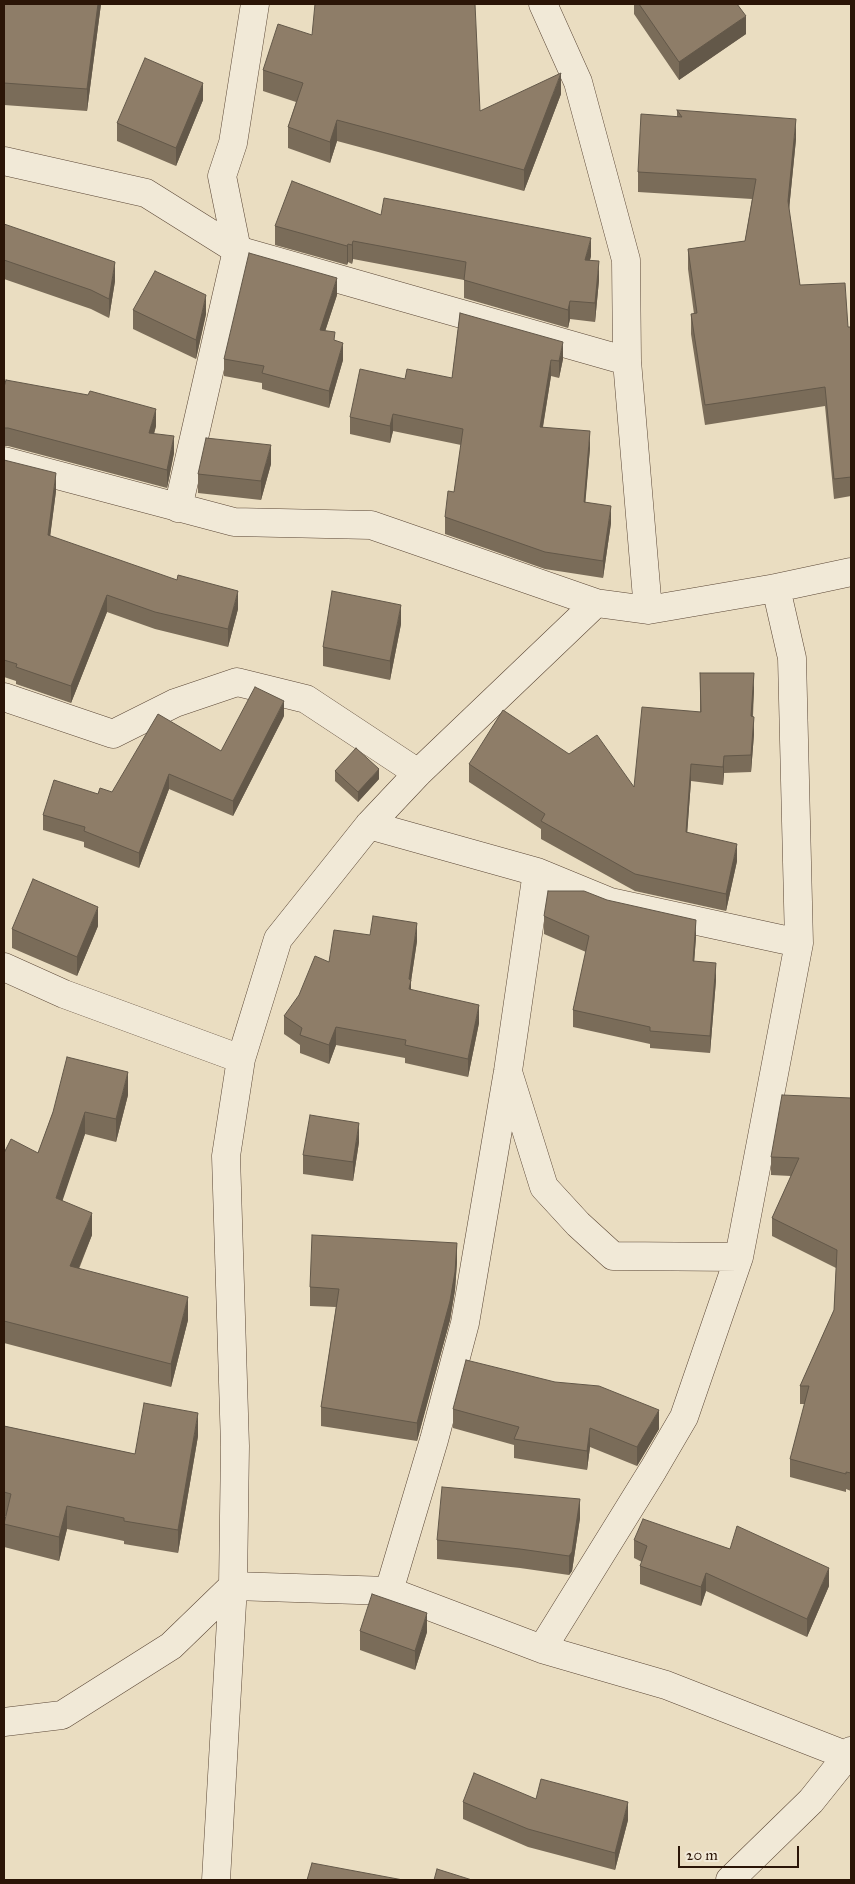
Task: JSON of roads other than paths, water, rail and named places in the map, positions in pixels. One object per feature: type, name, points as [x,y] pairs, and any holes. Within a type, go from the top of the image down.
[{"type":"street","points":[[178,508],[237,250],[222,176],[233,143],[255,4]]},
{"type":"street","points":[[543,4],[578,82],[626,260],[627,361],[648,610]]},
{"type":"street","points":[[4,161],[146,193],[237,250],[627,361]]},
{"type":"street","points":[[4,461],[234,522],[371,525],[596,603],[648,610],[776,588],[851,572]]},
{"type":"street","points":[[542,1649],[654,1470],[684,1417],[739,1257],[799,943],[792,658],[776,588]]},
{"type":"street","points":[[216,1880],[233,1586],[234,1446],[226,1156],[241,1060],[278,939],[370,825],[418,773],[596,603]]},
{"type":"street","points":[[4,697],[113,734],[175,703],[237,682],[306,699],[418,773]]},
{"type":"street","points":[[370,825],[537,872],[610,902],[799,943]]},
{"type":"street","points":[[389,1591],[434,1440],[464,1323],[508,1071],[537,872]]},
{"type":"street","points":[[4,967],[64,994],[241,1060]]},
{"type":"street","points":[[508,1071],[544,1187],[578,1224],[613,1256],[739,1257]]},
{"type":"street","points":[[4,1722],[62,1715],[171,1646],[233,1586],[389,1591],[542,1649],[666,1685],[850,1753],[811,1801],[730,1880]]}]
